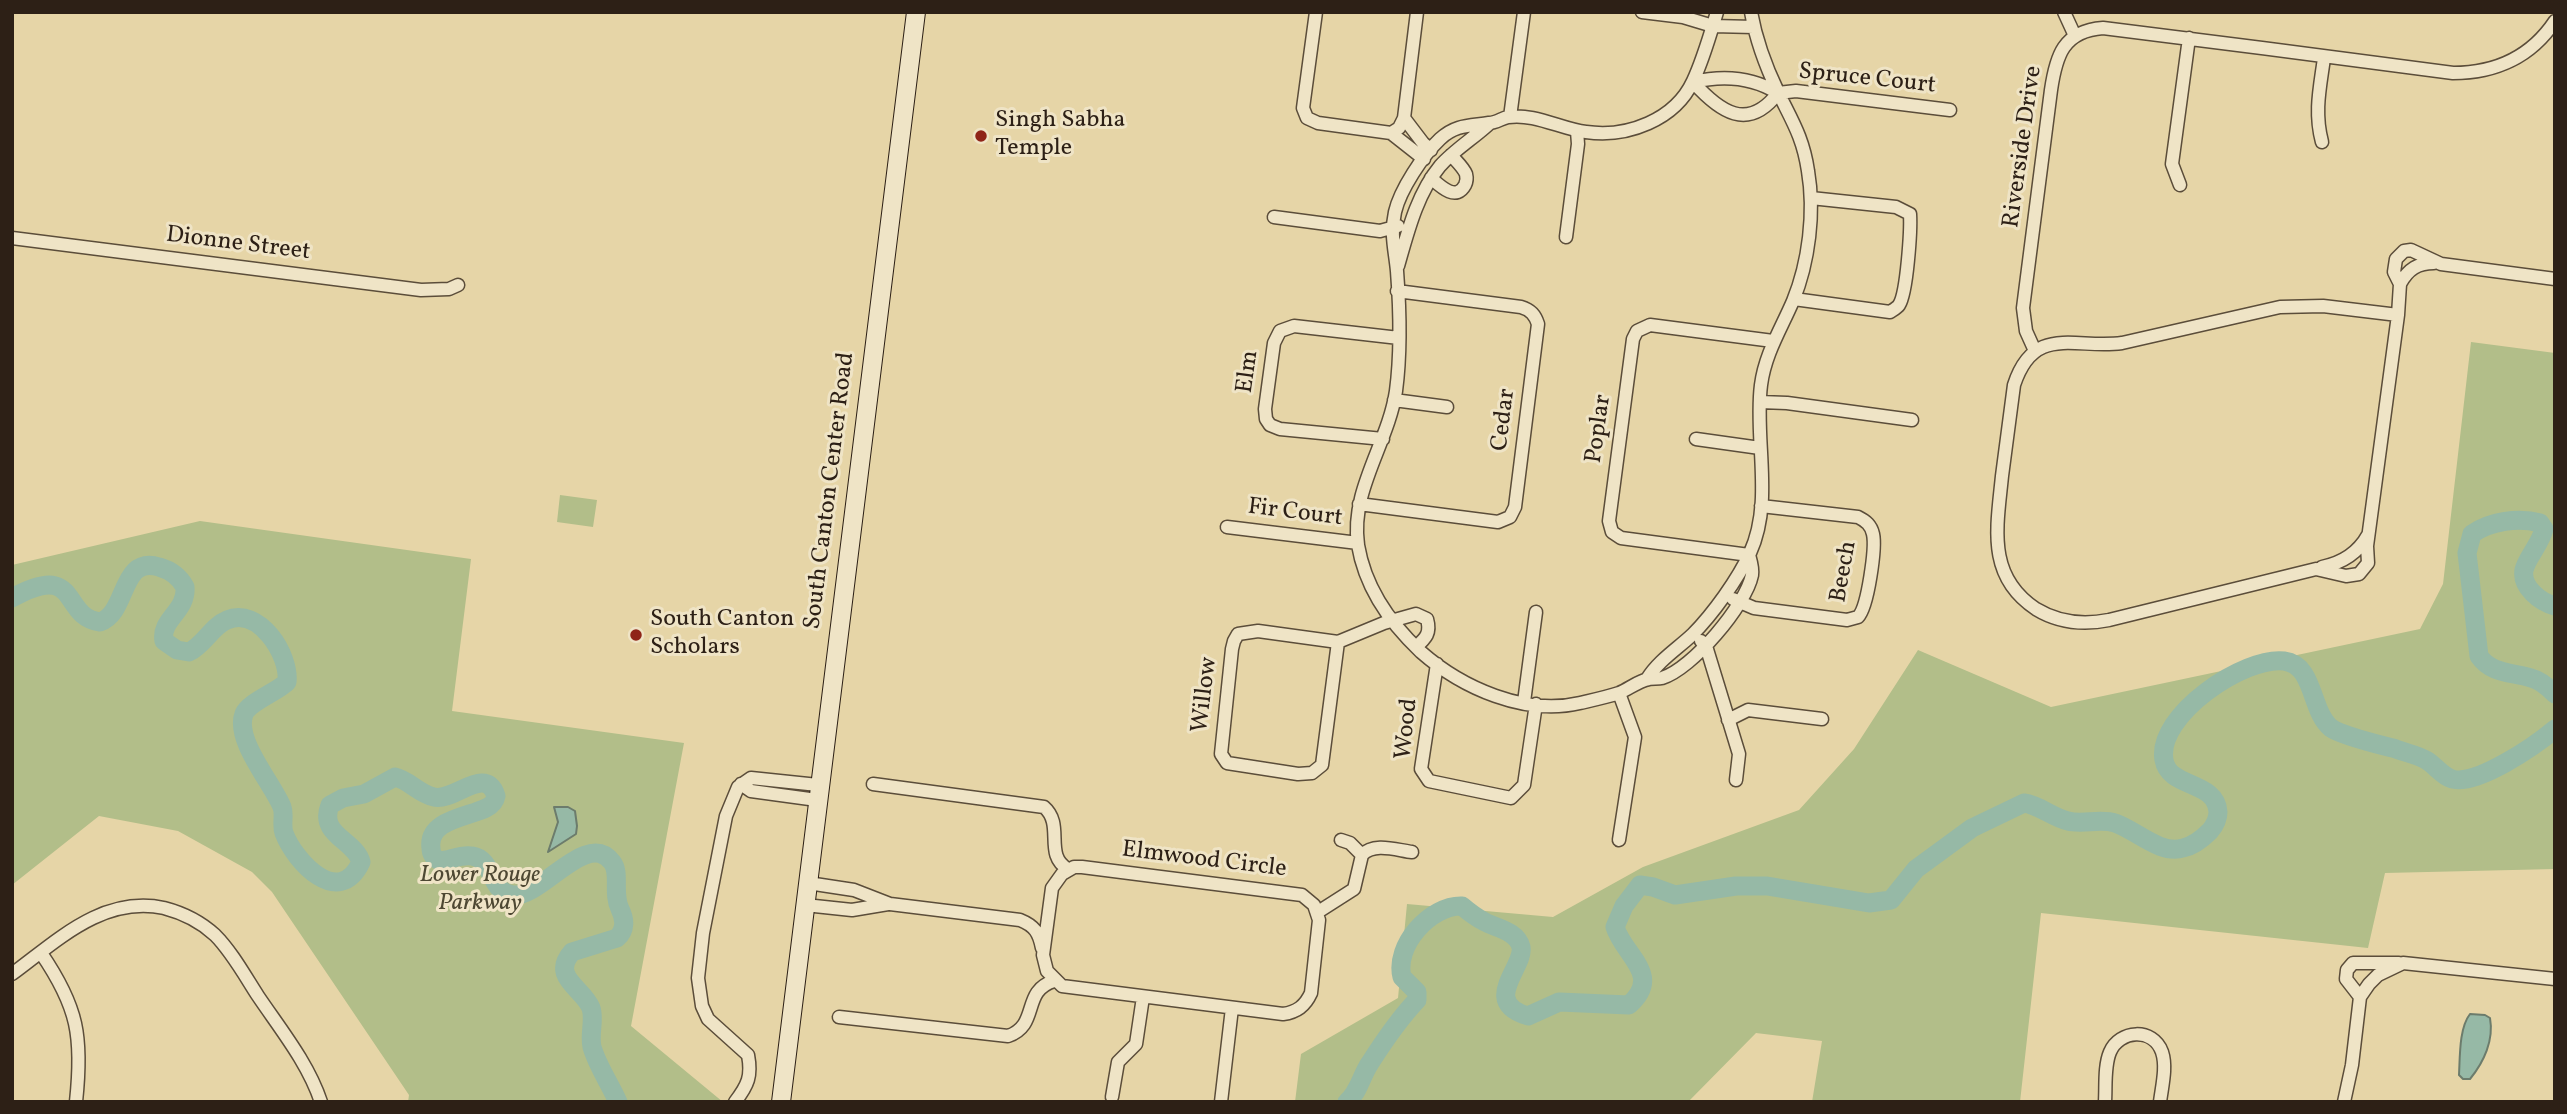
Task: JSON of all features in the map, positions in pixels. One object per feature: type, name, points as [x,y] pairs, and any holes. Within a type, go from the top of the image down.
[{"type":"main road","name":"South Canton Center Road","points":[[781,1102],[916,12]]},
{"type":"street","points":[[1315,12],[1303,108],[1307,118],[1318,123],[1391,133],[1428,154],[1447,160],[1466,174],[1464,188],[1457,192],[1449,192],[1431,178]]},
{"type":"street","points":[[1391,133],[1399,128],[1404,118],[1417,12]]},
{"type":"street","points":[[1510,117],[1524,12]]},
{"type":"street","points":[[1642,12],[1713,26],[1754,27]]},
{"type":"street","points":[[1717,12],[1693,82],[1685,95],[1672,109],[1638,128],[1606,134],[1577,131],[1546,121],[1510,117],[1490,123],[1472,123],[1459,128],[1440,139],[1428,154],[1402,194],[1392,226],[1397,271],[1399,338],[1394,400],[1359,504],[1358,543],[1369,583],[1394,622],[1416,647],[1437,664],[1493,696],[1565,706],[1619,693],[1647,679],[1663,678],[1706,646],[1740,602],[1752,575],[1749,555]]},
{"type":"street","points":[[1647,679],[1654,668],[1693,634],[1724,594],[1749,555],[1758,530],[1761,506],[1760,402],[1764,369],[1773,341],[1794,299],[1805,265],[1811,198],[1808,168],[1793,118],[1762,55],[1751,12]]},
{"type":"street","points":[[2064,12],[2075,36],[2088,30],[2103,28],[2453,73],[2489,70],[2516,58],[2540,40],[2555,21]]},
{"type":"street","name":"Riverside Drive","points":[[2035,351],[2026,331],[2023,308],[2049,103],[2057,57],[2075,36]]},
{"type":"street","points":[[2180,185],[2172,164],[2189,38]]},
{"type":"street","points":[[2322,142],[2317,121],[2324,58]]},
{"type":"street","points":[[1693,82],[1721,78],[1746,80],[1762,83],[1779,93]]},
{"type":"street","points":[[1693,82],[1709,100],[1737,115],[1758,113],[1779,93]]},
{"type":"street","name":"Spruce Court","points":[[1779,93],[1796,91],[1950,110]]},
{"type":"street","points":[[1404,118],[1428,154]]},
{"type":"street","points":[[1397,271],[1410,227],[1431,178],[1447,160],[1490,123]]},
{"type":"street","points":[[1566,237],[1578,144],[1577,131]]},
{"type":"street","points":[[1794,299],[1890,312],[1900,304],[1903,290],[1911,232],[1910,214],[1896,207],[1811,198]]},
{"type":"street","points":[[1274,217],[1380,230],[1392,226],[1410,227]]},
{"type":"street","name":"Dionne Street","points":[[12,238],[421,290],[449,289],[458,285]]},
{"type":"street","points":[[2316,569],[2346,576],[2359,574],[2368,564],[2398,315],[2400,284],[2394,266],[2396,259],[2404,251],[2416,251],[2434,263]]},
{"type":"street","points":[[2400,284],[2411,269],[2426,263],[2555,279]]},
{"type":"street","name":"Cedar","points":[[1359,504],[1498,522],[1510,517],[1516,507],[1538,324],[1536,318],[1521,307],[1397,291]]},
{"type":"street","points":[[2370,531],[2358,550],[2334,565],[2097,622],[2064,620],[2031,605],[2004,572],[1996,530],[2014,385],[2023,363],[2035,351],[2059,342],[2098,345],[2122,343],[2280,307],[2323,306],[2398,315]]},
{"type":"street","name":"Poplar","points":[[1749,555],[1621,538],[1612,532],[1609,521],[1633,339],[1637,331],[1650,325],[1773,341]]},
{"type":"street","name":"Elm","points":[[1383,439],[1280,429],[1270,425],[1264,411],[1273,344],[1280,331],[1294,326],[1399,338]]},
{"type":"street","points":[[1394,400],[1447,407]]},
{"type":"street","points":[[1760,402],[1787,403],[1912,421]]},
{"type":"street","points":[[1696,439],[1760,448]]},
{"type":"street","name":"Beech","points":[[1740,602],[1754,608],[1847,620],[1858,617],[1865,606],[1874,538],[1867,523],[1858,517],[1761,506]]},
{"type":"street","name":"Fir Court","points":[[1227,527],[1358,543]]},
{"type":"street","points":[[1724,594],[1740,602]]},
{"type":"street","points":[[1530,703],[1536,612]]},
{"type":"street","points":[[1338,642],[1384,623],[1416,614],[1427,619],[1430,629],[1426,638],[1416,647]]},
{"type":"street","name":"Willow","points":[[1258,631],[1338,642],[1322,765],[1312,773],[1298,774],[1227,763],[1221,754],[1222,737],[1232,649],[1238,635],[1258,631]]},
{"type":"street","points":[[1693,634],[1706,646],[1739,754],[1735,780]]},
{"type":"street","name":"Wood","points":[[1437,664],[1421,769],[1429,781],[1511,797],[1524,785],[1530,703]]},
{"type":"street","points":[[1619,693],[1635,737],[1619,840]]},
{"type":"street","points":[[1728,720],[1748,710],[1822,719]]},
{"type":"street","points":[[735,1102],[748,1085],[751,1076],[748,1055],[708,1019],[699,993],[698,978],[703,933],[726,816],[741,784],[751,791],[818,792]]},
{"type":"street","points":[[873,784],[1044,807],[1053,817],[1055,824],[1054,852],[1057,860],[1068,869],[1055,881],[1050,897],[1044,955]]},
{"type":"street","points":[[1341,840],[1350,843],[1362,855]]},
{"type":"street","points":[[808,883],[854,890],[890,904],[1020,920],[1037,931],[1047,971],[1054,981],[1068,988],[1283,1014],[1297,1011],[1311,993],[1319,925],[1318,912],[1354,889],[1362,855],[1374,847],[1412,852]]},
{"type":"street","name":"Elmwood Circle","points":[[1068,869],[1082,867],[1295,893],[1309,900],[1318,912]]},
{"type":"street","points":[[1020,920],[1038,914],[1050,897]]},
{"type":"street","points":[[805,905],[852,910],[890,904]]},
{"type":"street","points":[[12,974],[81,923],[115,909],[159,907],[193,919],[206,927],[224,945],[306,1068],[321,1102]]},
{"type":"street","points":[[41,953],[59,978],[74,1015],[80,1055],[76,1102]]},
{"type":"street","points":[[2360,997],[2346,979],[2347,971],[2353,963],[2403,963],[2555,979]]},
{"type":"street","points":[[2344,1102],[2352,1065],[2360,997],[2378,975],[2403,963]]},
{"type":"street","points":[[839,1017],[1008,1036],[1022,1029],[1027,1022],[1035,994],[1040,988],[1054,981]]},
{"type":"street","points":[[1112,1097],[1118,1062],[1136,1044],[1143,997]]},
{"type":"street","points":[[1221,1102],[1233,1008]]},
{"type":"street","points":[[2105,1102],[2111,1049],[2122,1037],[2139,1034],[2152,1039],[2162,1053],[2164,1064],[2160,1102]]},
{"type":"green space","points":[[2471,342],[2555,353],[2555,869],[2385,873],[2368,948],[2041,913],[2020,1102],[1812,1102],[1822,1041],[1756,1033],[1688,1102],[1295,1102],[1301,1054],[1398,998],[1407,904],[1553,917],[1643,867],[1799,810],[1854,749],[1918,650],[2051,707],[2420,629],[2443,584]]},
{"type":"green space","points":[[560,495],[597,500],[593,527],[557,522]]},
{"type":"green space","name":"Lower Rouge Parkway","points":[[200,521],[471,559],[452,711],[684,743],[631,1026],[723,1102],[408,1102],[409,1095],[272,892],[252,872],[178,831],[99,816],[12,885],[12,565]]},
{"type":"shaded area","points":[[554,807],[568,807],[575,811],[576,834],[548,852],[558,822]]},
{"type":"shaded area","points":[[2470,1014],[2490,1018],[2491,1034],[2480,1065],[2470,1079],[2463,1079],[2459,1075],[2461,1043]]},
{"type":"waterway","points":[[2555,606],[2543,601],[2525,582],[2524,570],[2544,529],[2540,523],[2505,521],[2472,534],[2467,553],[2479,656],[2490,666],[2534,679],[2555,694]]},
{"type":"waterway","points":[[12,598],[34,588],[49,585],[60,588],[79,611],[100,622],[109,617],[116,608],[137,569],[146,566],[159,567],[170,572],[185,587],[182,603],[164,633],[164,641],[177,650],[189,652],[227,620],[239,618],[261,626],[278,647],[287,671],[287,682],[247,710],[242,725],[244,736],[282,807],[284,833],[298,856],[318,876],[330,881],[341,881],[352,875],[361,862],[329,823],[330,805],[343,798],[364,794],[395,777],[434,797],[442,797],[477,784],[485,783],[491,787],[496,796],[493,803],[442,825],[431,839],[431,850],[433,856],[440,861],[464,856],[479,858],[505,893],[524,893],[577,859],[590,854],[602,854],[612,862],[616,872],[618,903],[624,920],[622,931],[617,938],[572,952],[565,968],[570,982],[591,1008],[592,1047],[618,1102]]},
{"type":"waterway","points":[[1347,1102],[1386,1038],[1417,1000],[1417,992],[1402,977],[1403,953],[1409,941],[1427,920],[1450,907],[1462,906],[1473,915],[1511,934],[1519,942],[1520,955],[1506,993],[1507,1002],[1514,1010],[1528,1016],[1559,1002],[1629,1005],[1639,994],[1642,975],[1615,927],[1624,906],[1640,885],[1675,895],[1736,886],[1767,886],[1869,903],[1891,900],[1916,869],[1972,828],[2024,803],[2068,821],[2115,823],[2166,848],[2183,848],[2194,844],[2210,831],[2218,812],[2209,794],[2174,776],[2168,769],[2164,760],[2165,743],[2174,725],[2206,692],[2227,678],[2267,662],[2284,661],[2294,664],[2301,671],[2307,679],[2319,711],[2331,728],[2419,757],[2452,779],[2463,780],[2506,763],[2555,729]]},
{"type":"place","name":"Singh Sabha Temple","points":[[981,136]]},
{"type":"place","name":"South Canton Scholars","points":[[636,635]]}]
